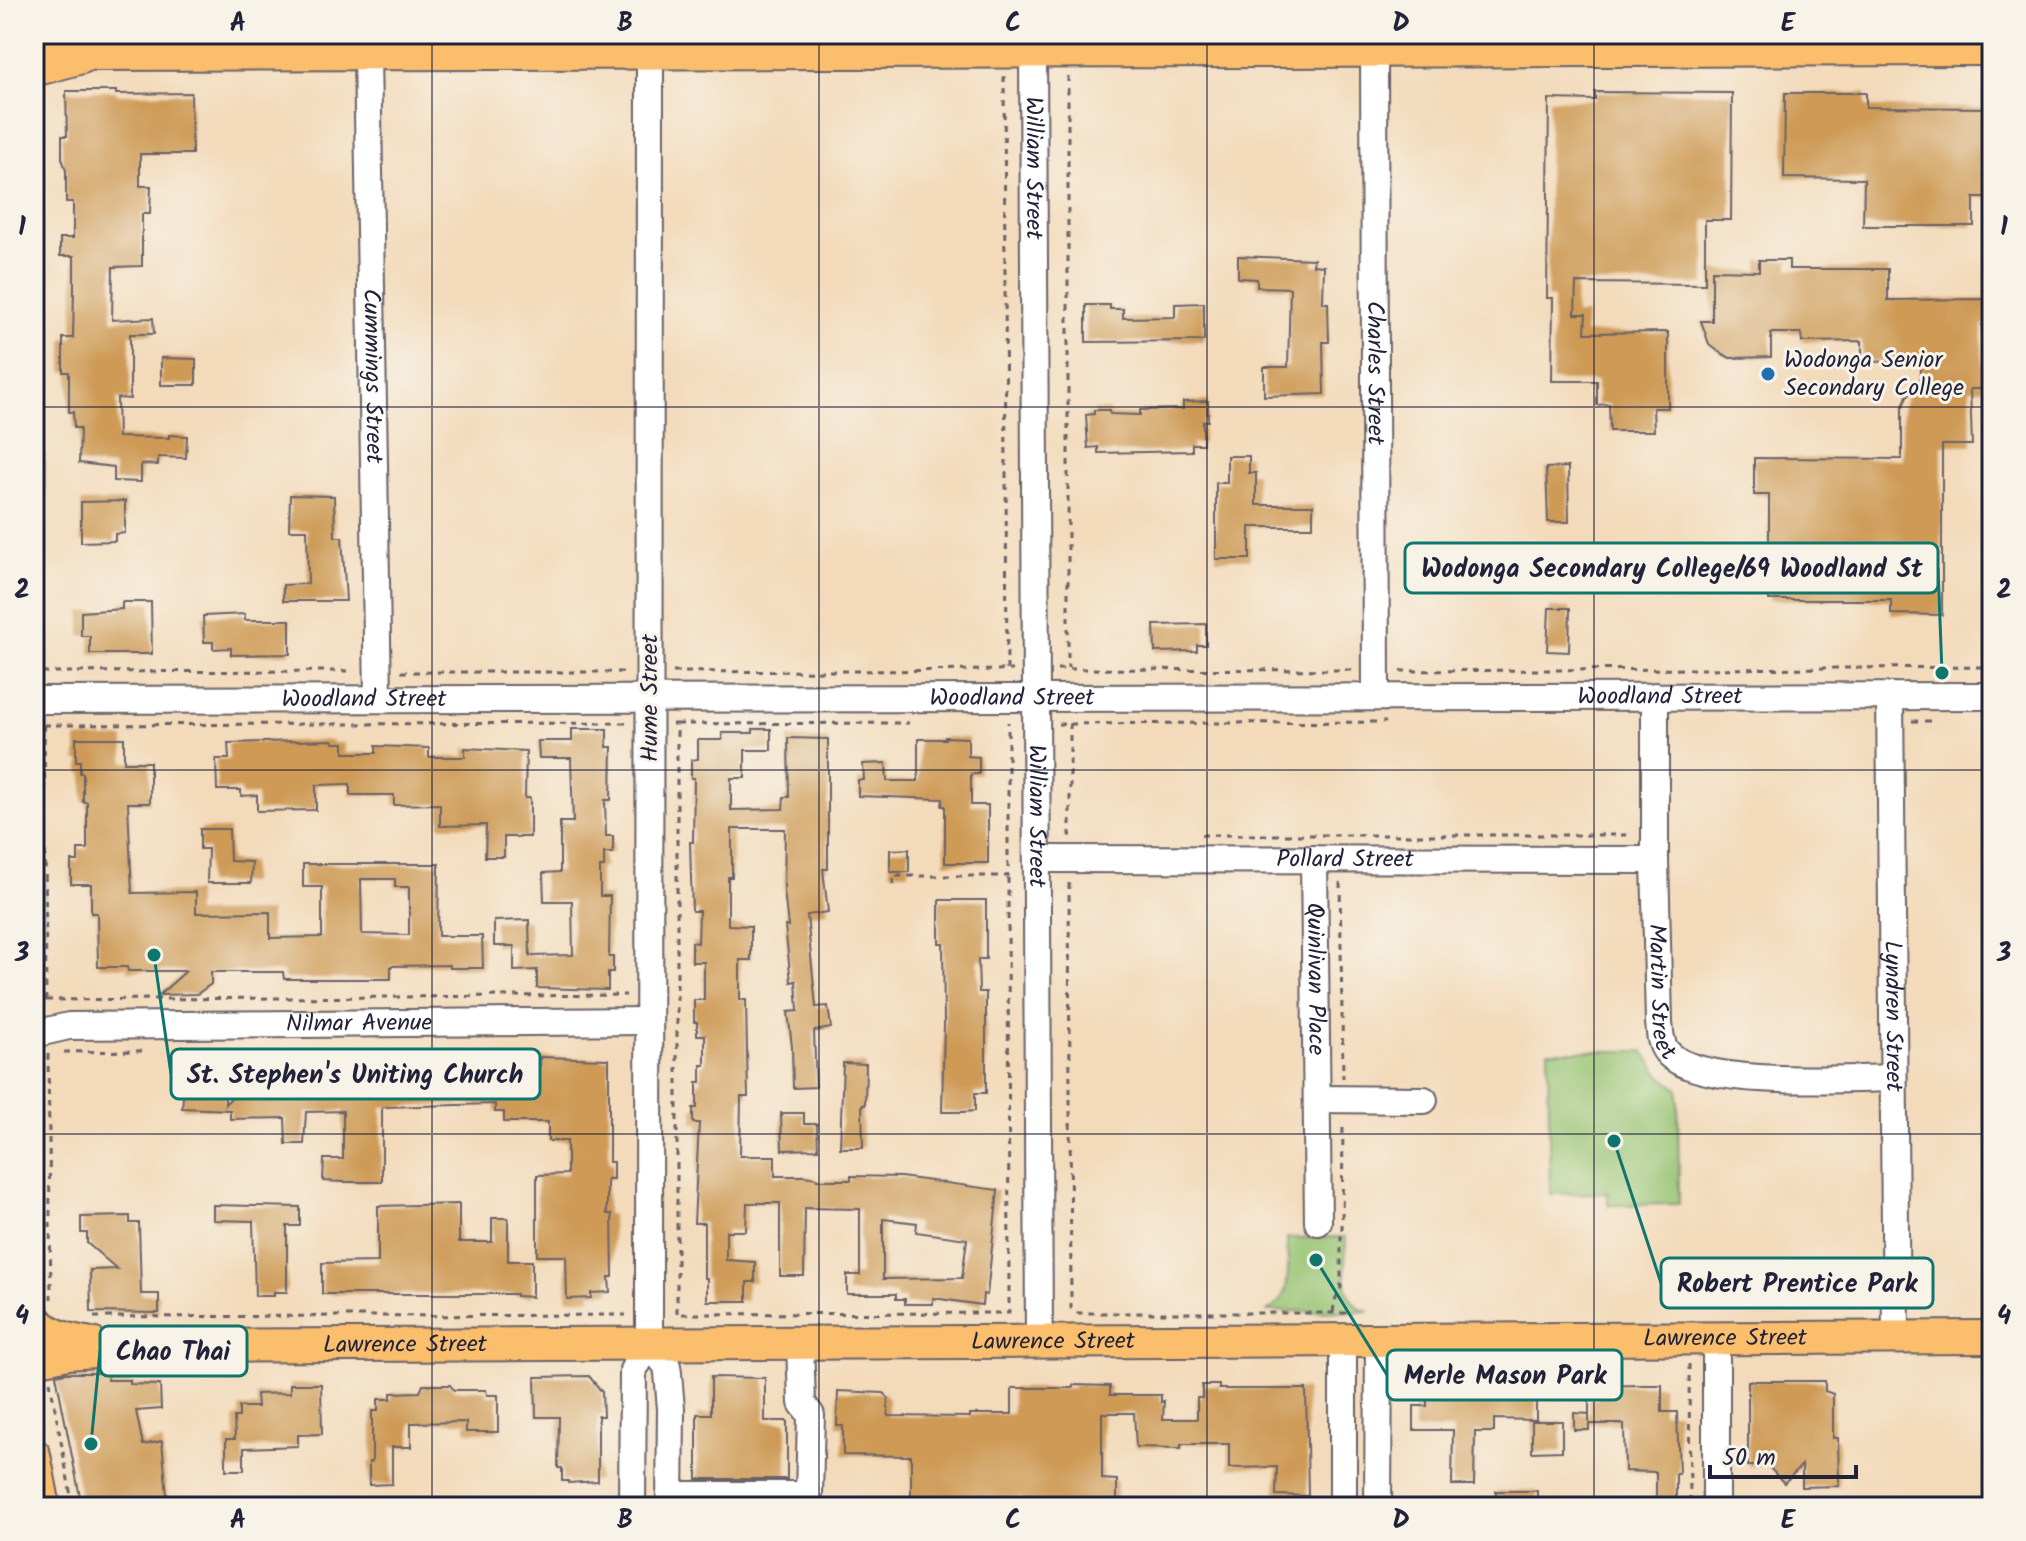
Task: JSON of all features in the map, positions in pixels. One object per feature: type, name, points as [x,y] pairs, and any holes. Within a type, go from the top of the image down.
[{"type":"main road","points":[[35,60],[97,54],[367,54],[403,44],[650,52],[769,43],[1056,53],[1361,45],[1700,42],[1983,44]]},
{"type":"main road","name":"Lawrence Street","points":[[42,1310],[47,1331],[62,1338],[116,1348]]},
{"type":"main road","name":"Lawrence Street","points":[[45,1367],[68,1353],[116,1348],[1039,1341],[1338,1326],[1716,1338],[1992,1337]]},
{"type":"main road","points":[[34,1455],[44,1507]]},
{"type":"street","name":"Charles Street","points":[[1361,45],[1376,684]]},
{"type":"street","name":"Hume Street","points":[[632,1507],[633,1370],[650,1344],[649,1021],[641,703],[650,52]]},
{"type":"street","name":"William Street","points":[[1039,1341],[1036,669],[1056,53]]},
{"type":"street","name":"Cummings Street","points":[[367,54],[378,685]]},
{"type":"street","name":"Woodland Street","points":[[39,700],[378,685],[641,703],[1036,697],[1376,684],[1655,696],[1992,696]]},
{"type":"street","name":"Martin Street","points":[[1655,696],[1644,860],[1660,1037],[1666,1052],[1682,1064],[1703,1072],[1757,1078],[1893,1078]]},
{"type":"street","name":"Lyndren Street","points":[[1890,696],[1896,1337]]},
{"type":"street","name":"Pollard Street","points":[[1037,859],[1069,847],[1644,860]]},
{"type":"street","name":"Quinlivan Place","points":[[1330,851],[1330,1226]]},
{"type":"street","name":"Nilmar Avenue","points":[[46,1022],[649,1021]]},
{"type":"street","points":[[1330,1099],[1424,1100]]},
{"type":"street","points":[[1338,1326],[1343,1507]]},
{"type":"street","points":[[1371,1326],[1378,1507]]},
{"type":"street","points":[[1716,1338],[1716,1507]]},
{"type":"street","points":[[670,1501],[809,1495],[811,1415],[802,1403],[800,1343]]},
{"type":"street","name":"Hume Street","points":[[650,1344],[667,1366],[671,1409],[670,1501]]},
{"type":"street","points":[[632,1410],[671,1409]]},
{"type":"street","points":[[1343,1474],[1378,1474]]},
{"type":"path","points":[[1056,53],[1068,670]]},
{"type":"path","points":[[35,60],[42,672],[39,700]]},
{"type":"path","points":[[1004,76],[1007,670]]},
{"type":"path","points":[[42,1310],[46,1022],[44,725],[641,703],[1036,669],[1376,684],[1992,667]]},
{"type":"path","points":[[42,672],[378,685],[641,703],[677,724],[914,723]]},
{"type":"path","points":[[1912,721],[1944,721]]},
{"type":"path","points":[[677,724],[677,1314],[1009,1313],[1009,722],[1036,725],[1386,722]]},
{"type":"path","points":[[1070,723],[1071,1308],[1078,1313],[1371,1326]]},
{"type":"path","points":[[34,814],[45,814]]},
{"type":"path","points":[[1069,847],[1085,835]]},
{"type":"path","points":[[1196,835],[1330,851],[1636,835],[1644,860]]},
{"type":"path","points":[[1330,851],[1330,1226],[1341,1288],[1335,1300],[1338,1326]]},
{"type":"path","points":[[893,885],[893,876],[1008,876]]},
{"type":"path","points":[[34,986],[46,987]]},
{"type":"path","points":[[46,1022],[629,995]]},
{"type":"path","points":[[83,1317],[628,1315]]},
{"type":"path","points":[[1689,1365],[1690,1507]]},
{"type":"path","points":[[45,1367],[73,1507]]},
{"type":"green space","points":[[34,34],[39,34],[47,728],[43,1008],[34,1007]]},
{"type":"green space","points":[[1548,1051],[1643,1051],[1662,1077],[1678,1089],[1679,1204],[1608,1205],[1608,1193],[1550,1194]]},
{"type":"green space","points":[[1346,1237],[1348,1292],[1359,1308],[1370,1312],[1268,1311],[1277,1305],[1286,1288],[1287,1238]]},
{"type":"building","points":[[66,91],[191,93],[192,154],[140,154],[140,186],[151,186],[150,214],[142,214],[142,266],[113,267],[112,320],[153,318],[154,334],[130,334],[130,399],[117,398],[118,437],[187,436],[186,458],[158,457],[158,465],[141,464],[141,482],[114,481],[114,467],[79,463],[80,428],[74,428],[73,412],[69,412],[69,372],[63,372],[63,338],[73,338],[74,256],[60,256],[60,238],[73,238],[73,202],[66,202],[66,171],[62,158],[62,136],[67,136]]},
{"type":"building","points":[[1595,92],[1732,93],[1731,220],[1705,220],[1705,284],[1576,283],[1575,314],[1586,314],[1585,333],[1668,332],[1668,408],[1653,408],[1654,431],[1610,431],[1609,404],[1597,405],[1597,381],[1552,381],[1553,298],[1547,298],[1549,99],[1595,100]]},
{"type":"building","points":[[1785,93],[1866,93],[1866,107],[1992,108],[1992,198],[1974,198],[1974,226],[1863,226],[1864,179],[1784,178]]},
{"type":"building","points":[[1238,256],[1314,259],[1313,265],[1324,266],[1323,303],[1328,303],[1329,342],[1323,342],[1324,394],[1264,396],[1264,367],[1288,367],[1290,288],[1257,287],[1257,279],[1238,278]]},
{"type":"building","points":[[1759,260],[1789,260],[1789,269],[1888,269],[1888,300],[1990,299],[1990,325],[1982,325],[1983,389],[1970,389],[1972,445],[1942,445],[1942,615],[1891,614],[1891,600],[1769,600],[1769,495],[1754,495],[1754,458],[1902,459],[1902,409],[1907,396],[1920,388],[1920,361],[1862,362],[1862,341],[1802,342],[1801,333],[1771,333],[1771,357],[1730,358],[1719,352],[1709,344],[1701,321],[1712,321],[1712,270],[1759,271]]},
{"type":"building","points":[[1204,303],[1204,341],[1086,342],[1086,305],[1110,305],[1110,309],[1123,309],[1123,318],[1175,317],[1175,304]]},
{"type":"building","points":[[161,358],[196,359],[196,385],[161,385]]},
{"type":"building","points":[[1208,401],[1208,421],[1203,421],[1203,444],[1192,444],[1192,451],[1098,453],[1098,447],[1088,448],[1086,415],[1094,414],[1094,410],[1140,415],[1140,410],[1183,409],[1183,402]]},
{"type":"building","points":[[1227,456],[1249,456],[1249,473],[1256,473],[1256,505],[1313,505],[1313,527],[1250,527],[1250,559],[1216,559],[1216,483],[1227,483]]},
{"type":"building","points":[[1568,467],[1569,522],[1548,522],[1546,468]]},
{"type":"building","points":[[290,495],[334,496],[335,537],[342,537],[346,601],[283,601],[283,585],[308,584],[307,530],[289,530]]},
{"type":"building","points":[[125,501],[125,533],[115,534],[115,541],[81,542],[81,502]]},
{"type":"building","points":[[122,602],[151,602],[152,654],[90,654],[90,636],[81,636],[81,612],[122,609]]},
{"type":"building","points":[[1549,608],[1570,608],[1569,652],[1547,651]]},
{"type":"building","points":[[245,614],[245,620],[290,620],[290,654],[231,655],[231,648],[213,649],[213,642],[204,642],[203,616]]},
{"type":"building","points":[[1206,624],[1206,645],[1197,645],[1197,651],[1155,652],[1154,625]]},
{"type":"building","points":[[572,729],[607,729],[607,747],[612,747],[611,800],[605,800],[606,836],[613,836],[613,853],[604,853],[604,867],[600,867],[600,896],[610,896],[609,957],[613,957],[613,972],[608,972],[608,990],[537,988],[537,970],[514,971],[514,946],[494,946],[494,921],[529,920],[530,956],[573,955],[572,901],[544,901],[543,873],[560,872],[560,822],[573,822],[571,758],[539,758],[538,741],[572,741]]},
{"type":"building","points":[[753,729],[771,729],[771,750],[745,750],[745,778],[731,778],[731,810],[783,809],[784,797],[789,797],[788,738],[828,739],[828,869],[823,869],[828,912],[807,915],[816,1007],[828,1006],[831,1028],[814,1031],[816,1087],[793,1088],[788,1012],[798,1011],[796,981],[791,982],[785,926],[788,926],[784,891],[785,829],[732,829],[728,925],[751,926],[751,960],[740,960],[740,1000],[746,1000],[748,1097],[741,1097],[740,1156],[775,1156],[775,1176],[805,1176],[817,1180],[851,1180],[851,1176],[901,1177],[998,1190],[987,1295],[983,1294],[982,1305],[933,1298],[933,1304],[905,1304],[905,1299],[896,1299],[896,1294],[847,1294],[847,1275],[860,1275],[860,1209],[805,1208],[804,1276],[780,1276],[780,1203],[747,1203],[746,1231],[726,1231],[726,1260],[755,1262],[755,1282],[747,1282],[747,1301],[707,1301],[704,1223],[694,1223],[699,1123],[693,1123],[693,1108],[697,1108],[697,1082],[701,1082],[701,1065],[705,1065],[705,1035],[697,1035],[697,1022],[694,1022],[694,1000],[704,1000],[704,962],[692,962],[692,942],[698,943],[699,911],[692,911],[690,842],[693,842],[694,778],[691,778],[691,760],[698,759],[698,740],[722,740],[722,733],[753,733]],"holes":[[[883,1219],[917,1223],[916,1232],[967,1239],[962,1278],[883,1279]]]},
{"type":"building","points":[[76,738],[124,738],[124,762],[150,762],[150,803],[128,803],[132,893],[196,892],[196,913],[270,912],[270,938],[322,937],[322,887],[303,887],[303,864],[439,864],[438,936],[482,936],[483,968],[391,966],[391,979],[284,979],[283,972],[211,972],[211,984],[197,994],[159,995],[186,971],[128,971],[127,967],[98,967],[97,913],[91,913],[91,884],[71,884],[71,861],[78,861],[78,849],[87,849],[87,802],[83,802],[80,761],[76,761]],"holes":[[[361,879],[395,879],[395,887],[409,887],[409,935],[362,934]]]},
{"type":"building","points":[[968,738],[968,756],[979,757],[979,774],[971,774],[971,805],[988,805],[988,863],[945,863],[943,799],[858,796],[858,780],[864,780],[863,764],[886,763],[887,781],[918,781],[918,739]]},
{"type":"building","points":[[333,740],[333,743],[344,743],[344,753],[376,753],[376,746],[429,748],[429,757],[465,757],[465,748],[526,751],[525,798],[530,798],[530,837],[504,837],[504,857],[485,857],[486,825],[440,826],[440,804],[394,805],[394,795],[350,795],[350,784],[316,785],[316,810],[257,811],[257,795],[241,796],[241,790],[217,790],[216,759],[229,759],[228,743]]},
{"type":"building","points":[[200,829],[229,829],[230,861],[252,862],[251,883],[207,883],[208,849],[200,849]]},
{"type":"building","points":[[909,849],[909,872],[890,872],[890,850]]},
{"type":"building","points":[[939,900],[986,900],[986,959],[978,959],[979,992],[986,992],[986,1093],[975,1093],[975,1111],[942,1112],[943,943],[939,943]]},
{"type":"building","points":[[540,1057],[609,1059],[609,1162],[613,1162],[613,1179],[607,1179],[607,1214],[612,1214],[613,1277],[609,1277],[610,1292],[591,1293],[591,1298],[567,1299],[566,1256],[537,1256],[537,1175],[567,1174],[567,1141],[548,1141],[548,1122],[504,1122],[504,1112],[495,1112],[495,1104],[382,1107],[382,1182],[343,1182],[323,1181],[324,1159],[343,1159],[343,1111],[306,1112],[304,1144],[286,1144],[285,1118],[230,1119],[230,1110],[182,1108],[185,1075],[206,1075],[206,1069],[225,1069],[225,1104],[254,1075],[277,1075],[277,1086],[315,1084],[314,1074],[333,1074],[333,1084],[396,1084],[396,1065],[432,1065],[432,1071],[474,1071],[474,1085],[512,1085],[513,1065],[540,1065]]},
{"type":"building","points":[[843,1063],[866,1064],[865,1105],[862,1105],[863,1148],[840,1148]]},
{"type":"building","points":[[781,1113],[804,1113],[804,1124],[817,1124],[818,1149],[782,1150]]},
{"type":"building","points":[[459,1204],[459,1242],[492,1242],[492,1218],[508,1218],[508,1261],[532,1261],[532,1297],[516,1294],[322,1294],[322,1263],[378,1262],[378,1206]]},
{"type":"building","points":[[213,1205],[300,1207],[300,1226],[287,1226],[287,1292],[255,1296],[253,1221],[213,1220]]},
{"type":"building","points":[[130,1216],[130,1223],[139,1223],[141,1294],[159,1294],[159,1313],[91,1312],[90,1270],[117,1269],[87,1243],[87,1233],[81,1233],[81,1217]]},
{"type":"building","points":[[107,1373],[108,1380],[160,1385],[161,1409],[136,1411],[143,1445],[162,1441],[168,1507],[82,1507],[56,1375]]},
{"type":"building","points":[[589,1376],[602,1392],[603,1416],[598,1416],[598,1481],[568,1483],[562,1481],[562,1468],[558,1468],[559,1417],[536,1417],[535,1377]]},
{"type":"building","points":[[711,1377],[765,1378],[765,1421],[787,1421],[787,1479],[697,1479],[697,1414],[711,1414]]},
{"type":"building","points":[[1748,1381],[1825,1381],[1825,1391],[1833,1394],[1833,1438],[1838,1438],[1839,1486],[1802,1487],[1802,1465],[1784,1483],[1768,1466],[1748,1466]]},
{"type":"building","points":[[290,1384],[321,1384],[322,1434],[298,1435],[298,1446],[244,1448],[244,1470],[226,1470],[226,1439],[235,1439],[234,1417],[239,1417],[239,1407],[257,1407],[256,1394],[290,1393]]},
{"type":"building","points":[[423,1385],[450,1385],[454,1390],[486,1390],[487,1395],[498,1395],[498,1432],[466,1432],[466,1422],[411,1423],[411,1447],[392,1447],[392,1484],[369,1485],[372,1411],[378,1411],[378,1399],[391,1399],[391,1393],[420,1392]]},
{"type":"building","points":[[1073,1385],[1110,1386],[1110,1395],[1161,1395],[1161,1402],[1164,1401],[1163,1419],[1197,1419],[1197,1398],[1202,1398],[1202,1385],[1219,1385],[1219,1389],[1306,1389],[1308,1496],[1276,1495],[1277,1467],[1229,1468],[1229,1444],[1181,1444],[1181,1448],[1136,1447],[1134,1413],[1102,1413],[1102,1479],[1117,1480],[1117,1507],[1022,1507],[1022,1498],[986,1499],[986,1506],[911,1507],[911,1456],[843,1455],[843,1426],[837,1426],[838,1391],[884,1393],[888,1398],[888,1416],[970,1417],[970,1414],[1012,1414],[1012,1388],[1073,1388]]},
{"type":"building","points":[[1502,1385],[1522,1386],[1521,1390],[1536,1391],[1536,1420],[1494,1419],[1494,1432],[1475,1432],[1474,1485],[1452,1485],[1453,1430],[1414,1430],[1414,1406],[1427,1406],[1427,1390],[1502,1389]]},
{"type":"building","points":[[1662,1385],[1662,1412],[1677,1412],[1679,1474],[1676,1474],[1676,1507],[1656,1507],[1656,1472],[1625,1471],[1624,1424],[1589,1424],[1589,1399],[1598,1399],[1598,1386]]},
{"type":"building","points":[[1574,1413],[1589,1414],[1589,1430],[1574,1430]]},
{"type":"building","points":[[1532,1421],[1562,1421],[1562,1451],[1532,1452]]},
{"type":"building","points":[[1496,1491],[1537,1491],[1537,1507],[1496,1507]]},
{"type":"place","name":"Wodonga Senior Secondary College","points":[[1768,374]]},
{"type":"place","name":"Wodonga Secondary College/69 Woodland St","points":[[1942,673]]},
{"type":"place","name":"St. Stephen's Uniting Church","points":[[154,955]]},
{"type":"place","name":"Robert Prentice Park","points":[[1614,1141]]},
{"type":"place","name":"Merle Mason Park","points":[[1316,1260]]},
{"type":"place","name":"Chao Thai","points":[[91,1444]]}]
